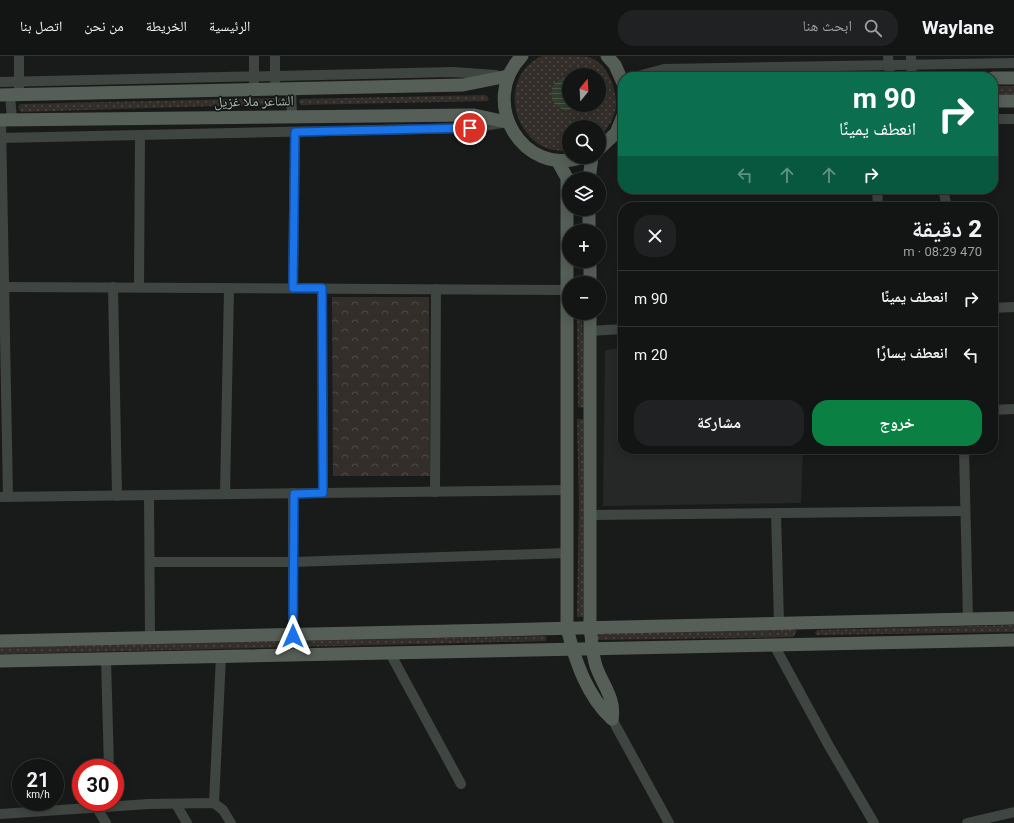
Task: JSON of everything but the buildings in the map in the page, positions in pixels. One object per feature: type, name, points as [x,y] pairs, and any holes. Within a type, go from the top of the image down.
[{"type":"main road","points":[[522,56],[508,76],[504,91],[504,105],[507,122],[516,136],[527,148],[542,156],[562,160]]},
{"type":"main road","points":[[607,56],[620,72]]},
{"type":"main road","points":[[12,91],[275,90],[463,85],[508,76]]},
{"type":"main road","points":[[998,78],[1014,78]]},
{"type":"main road","points":[[998,102],[1014,101]]},
{"type":"main road","name":"الشاعر ملا غزيل","points":[[4,120],[474,115],[507,122]]},
{"type":"main road","points":[[606,142],[618,128]]},
{"type":"main road","points":[[558,160],[567,178],[567,276]]},
{"type":"main road","points":[[567,320],[568,628],[576,662],[604,712],[612,719],[614,710],[610,697],[595,664],[590,628],[590,320]]},
{"type":"main road","points":[[567,413],[590,414]]},
{"type":"main road","points":[[0,641],[293,636],[779,622],[1014,618]]},
{"type":"main road","points":[[805,622],[806,644]]},
{"type":"main road","points":[[0,661],[1014,640]]},
{"type":"street","points":[[19,56],[1,138],[5,287],[4,497],[568,490]]},
{"type":"street","points":[[254,56],[254,90]]},
{"type":"street","points":[[275,56],[275,90]]},
{"type":"street","points":[[651,72],[664,68],[889,60],[981,60],[1014,63]]},
{"type":"street","points":[[889,60],[890,72]]},
{"type":"street","points":[[911,60],[912,72]]},
{"type":"street","points":[[0,82],[12,91],[254,76],[453,72],[508,76]]},
{"type":"street","points":[[291,89],[292,117]]},
{"type":"street","points":[[998,119],[1014,119]]},
{"type":"street","points":[[1,138],[470,128],[507,122]]},
{"type":"street","points":[[293,288],[295,132]]},
{"type":"street","points":[[139,287],[140,135]]},
{"type":"street","points":[[5,287],[562,290]]},
{"type":"street","points":[[114,287],[116,496]]},
{"type":"street","points":[[225,494],[230,288]]},
{"type":"street","points":[[322,288],[323,493]]},
{"type":"street","points":[[435,492],[436,289]]},
{"type":"street","points":[[998,308],[1014,307]]},
{"type":"street","points":[[590,331],[618,329]]},
{"type":"street","points":[[998,410],[1014,408]]},
{"type":"street","points":[[964,454],[968,619]]},
{"type":"street","points":[[293,636],[294,494]]},
{"type":"street","points":[[149,495],[150,639]]},
{"type":"street","points":[[590,515],[965,511]]},
{"type":"street","points":[[776,513],[779,622]]},
{"type":"street","points":[[150,562],[293,562],[567,553]]},
{"type":"street","points":[[774,645],[829,746],[874,823]]},
{"type":"street","points":[[390,653],[461,784]]},
{"type":"street","points":[[214,803],[221,656]]},
{"type":"street","points":[[106,658],[109,759]]},
{"type":"street","points":[[612,719],[670,823]]},
{"type":"street","points":[[124,805],[214,803],[223,810],[231,823]]},
{"type":"street","points":[[176,804],[187,823]]},
{"type":"street","points":[[4,823],[0,815],[72,810]]},
{"type":"street","points":[[99,811],[106,823]]},
{"type":"street","points":[[967,823],[1014,812]]},
{"type":"shaded area","points":[[562,79],[562,109],[553,102],[551,93],[555,83]]},
{"type":"shaded area","points":[[618,349],[618,454],[803,454],[801,503],[603,506],[605,350]]},
{"type":"green space","points":[[542,56],[589,57],[595,60],[604,68],[562,68],[562,112],[606,112],[606,70],[613,84],[616,99],[616,106],[611,122],[606,129],[606,120],[562,120],[562,151],[548,149],[537,143],[527,134],[520,122],[516,110],[515,97],[517,85],[522,73],[530,63]]},
{"type":"green space","points":[[998,86],[1014,86],[1014,94],[998,94]]},
{"type":"green space","points":[[486,95],[489,99],[487,101],[301,105],[299,103],[299,100],[301,99]]},
{"type":"green space","points":[[283,98],[285,102],[284,104],[21,112],[18,107],[20,104]]},
{"type":"green space","points":[[332,297],[429,297],[430,476],[333,476]]},
{"type":"green space","points":[[577,320],[582,320],[585,408],[578,407]]},
{"type":"green space","points":[[577,419],[583,419],[583,617],[577,617],[579,504]]},
{"type":"green space","points":[[1014,625],[1014,632],[817,635],[815,633],[817,630]]},
{"type":"green space","points":[[793,629],[797,631],[793,637],[597,640],[596,634]]},
{"type":"green space","points":[[545,636],[547,638],[545,641],[0,654],[0,647]]},
{"type":"route","points":[[293,636],[294,494],[323,493],[322,288],[293,288],[295,132],[470,128]]}]
